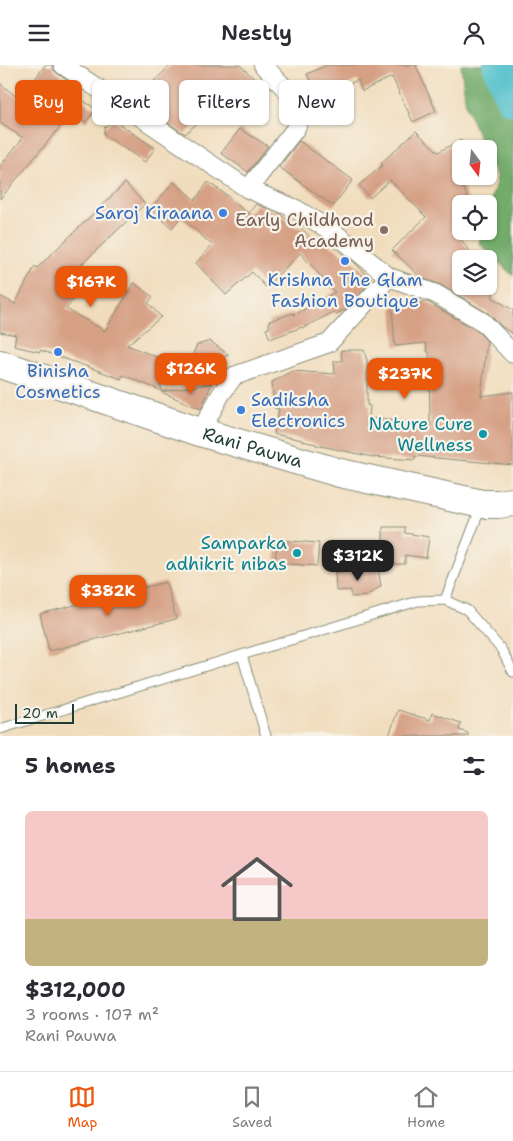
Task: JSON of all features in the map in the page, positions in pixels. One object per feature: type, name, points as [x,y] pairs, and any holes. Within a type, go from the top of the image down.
[{"type":"main road","name":"Rani Pauwa","points":[[0,364],[200,432],[340,473],[482,504],[513,502]]},
{"type":"street","points":[[62,65],[248,189],[296,209],[336,234],[389,277],[436,294],[482,322],[513,354]]},
{"type":"street","points":[[248,189],[296,128],[301,114],[300,106],[294,97],[263,65]]},
{"type":"street","points":[[200,432],[221,394],[234,376],[329,343],[389,277]]},
{"type":"lane","points":[[445,600],[482,504]]},
{"type":"lane","points":[[0,729],[418,601],[445,600],[467,610],[501,649],[513,672]]},
{"type":"lane","points":[[242,655],[266,736]]},
{"type":"green space","points":[[461,65],[513,65],[513,276],[497,260],[497,250],[486,250],[479,243],[480,240],[497,240],[497,195],[492,195],[495,185],[498,185],[498,140],[480,140],[466,106]]},
{"type":"building","points":[[45,65],[52,65],[54,70],[67,80],[34,80]]},
{"type":"building","points":[[171,65],[240,65],[256,80],[179,80],[179,125],[195,125],[185,134],[169,123],[169,80],[155,80]]},
{"type":"building","points":[[327,65],[418,65],[416,66],[436,111],[413,122],[392,77],[362,91],[358,80],[354,82],[354,80],[310,80],[307,74]]},
{"type":"building","points":[[0,83],[15,96],[15,125],[62,125],[0,199],[0,166],[23,138],[0,123]]},
{"type":"building","points":[[82,100],[92,106],[92,114],[86,122],[82,119]]},
{"type":"building","points":[[107,125],[120,125],[155,148],[145,162],[104,135],[104,128]]},
{"type":"building","points":[[240,129],[268,146],[248,172],[221,153]]},
{"type":"building","points":[[416,131],[438,152],[452,145],[452,185],[462,185],[466,195],[452,195],[452,240],[462,240],[468,250],[452,250],[452,292],[420,277],[392,250],[426,217],[390,180],[370,198],[359,185],[383,165],[381,163]]},
{"type":"building","points":[[299,141],[353,180],[333,206],[279,167]]},
{"type":"building","points":[[174,182],[195,200],[208,182],[248,214],[256,204],[280,214],[297,228],[299,226],[317,243],[320,239],[351,259],[372,280],[346,309],[336,314],[334,312],[303,328],[270,339],[266,329],[269,328],[269,321],[294,313],[294,315],[335,292],[300,253],[266,287],[252,272],[226,295],[196,263],[212,245],[181,217],[172,228],[150,209]]},
{"type":"building","points":[[125,183],[145,204],[63,282],[78,294],[66,309],[105,331],[134,283],[153,297],[148,303],[161,317],[127,345],[186,369],[197,345],[210,341],[229,355],[159,378],[162,391],[123,375],[121,379],[40,350],[40,352],[14,346],[16,335],[0,332],[0,296],[15,304],[35,266],[37,268]]},
{"type":"building","points":[[458,295],[493,295],[492,297],[513,310],[513,334],[502,327],[488,313]]},
{"type":"building","points":[[421,302],[428,302],[476,330],[487,341],[481,396],[513,392],[513,465],[415,456],[415,460],[373,457],[274,434],[279,409],[274,408],[272,382],[292,371],[335,374],[334,361],[342,361],[341,350],[364,350],[367,361],[367,405],[370,406],[369,418],[430,425],[429,352],[427,352],[426,343],[395,346],[392,307],[421,304]]},
{"type":"building","points":[[212,383],[201,409],[161,392]]},
{"type":"building","points":[[383,527],[405,527],[405,533],[429,537],[426,558],[405,555],[405,564],[383,564]]},
{"type":"building","name":"Samparka adhikrit nibas","points":[[277,540],[319,543],[317,566],[275,563]]},
{"type":"building","points":[[378,568],[381,586],[366,596],[351,597],[351,590],[336,591],[335,572]]},
{"type":"building","points":[[166,582],[176,619],[49,651],[40,614]]},
{"type":"building","points":[[398,710],[430,720],[432,713],[461,723],[459,730],[468,733],[468,736],[389,736]]},
{"type":"waterway","points":[[500,65],[513,98]]},
{"type":"place","name":"Saroj Kiraana","points":[[223,213]]},
{"type":"place","name":"Early Childhood Academy","points":[[384,230]]},
{"type":"place","name":"Krishna The Glam Fashion Boutique","points":[[345,261]]},
{"type":"place","name":"Binisha Cosmetics","points":[[58,352]]},
{"type":"place","name":"Sadiksha Electronics","points":[[241,410]]},
{"type":"place","name":"Nature Cure Wellness","points":[[483,434]]},
{"type":"place","name":"Samparka adhikrit nibas","points":[[297,553]]}]
